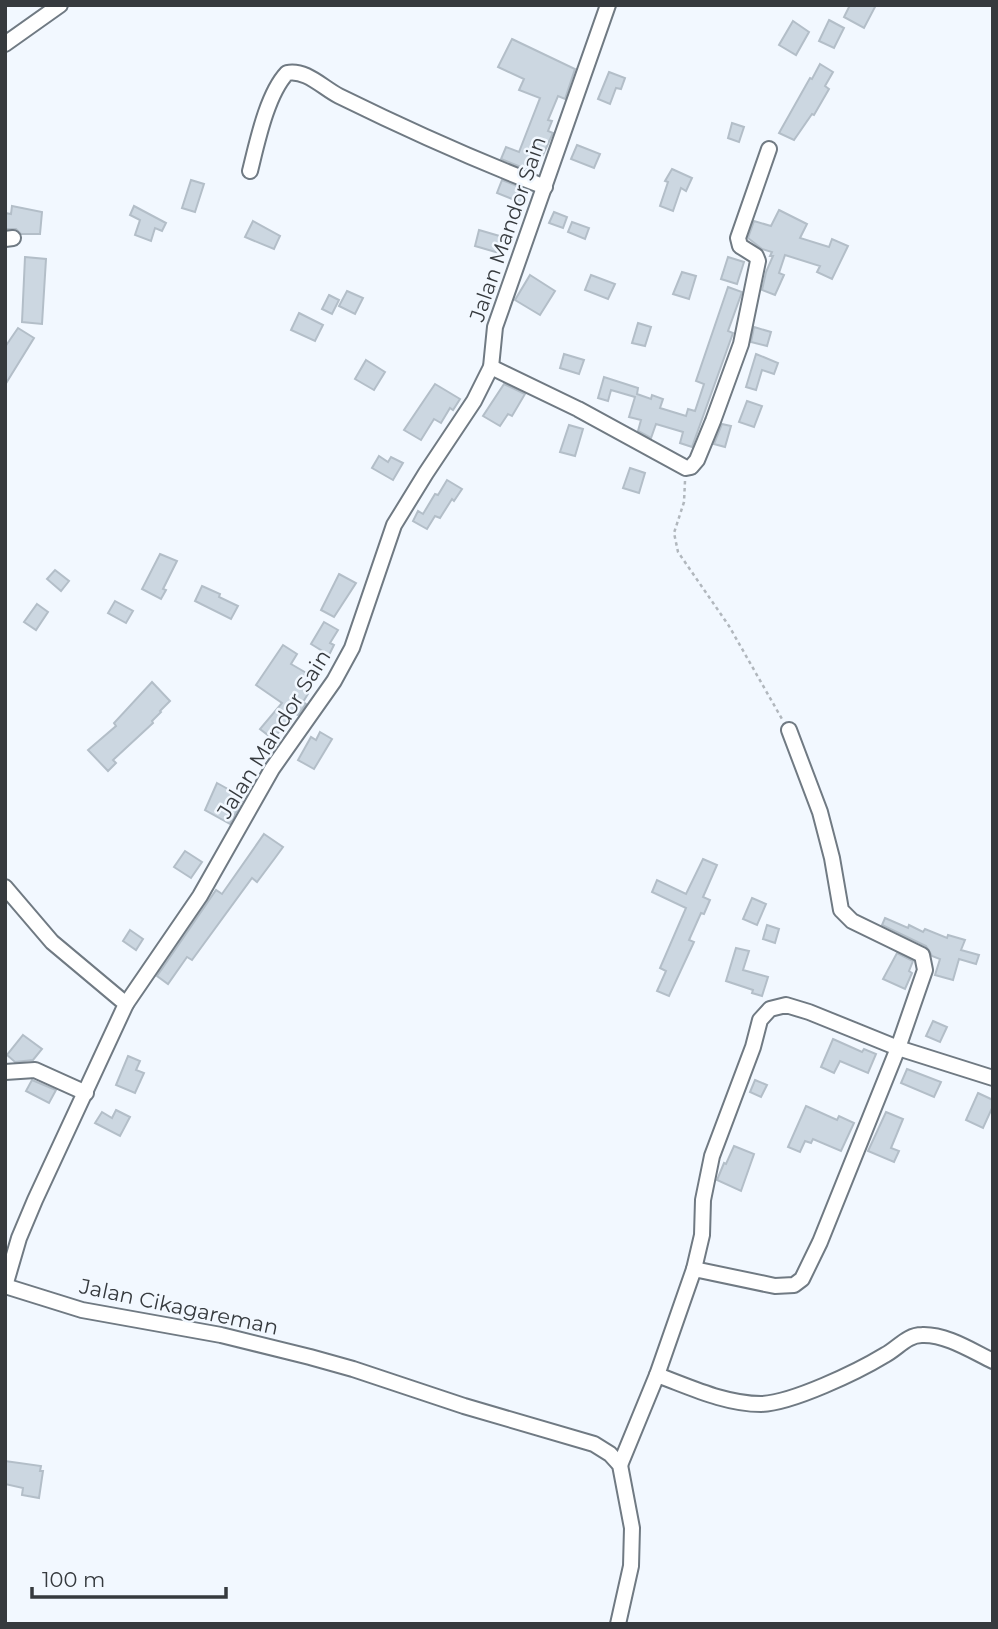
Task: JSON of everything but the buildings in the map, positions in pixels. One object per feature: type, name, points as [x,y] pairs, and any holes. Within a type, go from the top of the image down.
[{"type":"street","points":[[5,44],[60,5]]},
{"type":"street","name":"Jalan Mandor Sain","points":[[5,1286],[19,1238],[126,1003],[200,896],[272,769],[334,681],[352,648],[394,525],[474,401],[491,367],[495,327],[608,5]]},
{"type":"street","points":[[250,171],[264,118],[275,90],[287,73],[296,72],[304,74],[335,94],[472,159],[545,187]]},
{"type":"street","points":[[491,367],[578,409],[686,468],[691,467],[697,460],[741,344],[758,261],[756,256],[740,246],[738,238],[769,149]]},
{"type":"street","points":[[694,1269],[775,1286],[794,1286],[802,1279],[811,1265],[898,1048],[925,970],[922,955],[852,921],[841,910],[820,812],[789,730]]},
{"type":"street","points":[[5,887],[52,942],[126,1003]]},
{"type":"street","points":[[618,1624],[628,1587],[632,1548],[629,1510],[620,1465],[657,1375],[694,1269],[702,1236],[704,1200],[712,1156],[764,1015],[770,1009],[786,1005],[898,1048],[993,1078]]},
{"type":"street","points":[[5,1072],[35,1070],[86,1093]]},
{"type":"street","name":"Jalan Cikagareman","points":[[5,1286],[82,1310],[222,1335],[349,1368],[464,1406],[594,1444],[610,1454],[620,1465]]},
{"type":"street","points":[[657,1375],[725,1399],[764,1404],[807,1393],[920,1334],[944,1339],[993,1361]]},
{"type":"path","points":[[686,468],[684,502],[675,526],[678,552],[729,626],[789,730]]}]
